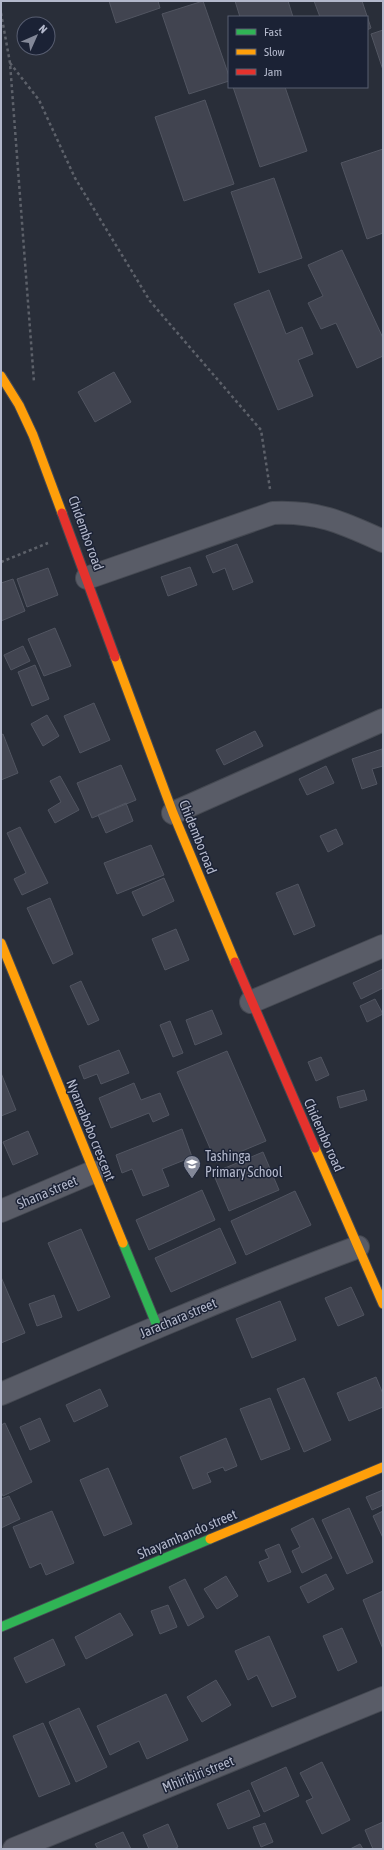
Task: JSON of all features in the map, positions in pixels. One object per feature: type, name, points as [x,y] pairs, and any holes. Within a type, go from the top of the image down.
[{"type":"street","name":"Chidembo road","points":[[1,376],[19,405],[34,435],[173,813],[251,1002],[383,1304]]},
{"type":"street","points":[[87,578],[273,513],[296,513],[328,518],[383,541]]},
{"type":"street","points":[[173,813],[383,720]]},
{"type":"street","name":"Nyamabobo crescent","points":[[1,943],[156,1326]]},
{"type":"street","points":[[251,1002],[383,946]]},
{"type":"street","name":"Shana street","points":[[1,1211],[94,1172]]},
{"type":"street","name":"Jarachara street","points":[[1,1394],[156,1326],[358,1247]]},
{"type":"street","name":"Shayamhando street","points":[[1,1628],[383,1467]]},
{"type":"street","name":"Mhiribiri street","points":[[14,1849],[383,1698]]},
{"type":"path","points":[[1,13],[10,63],[35,369],[34,384]]},
{"type":"path","points":[[10,63],[39,100],[75,178],[150,301],[261,430],[273,513]]},
{"type":"path","points":[[1,562],[71,534]]},
{"type":"building","points":[[109,1],[158,1],[160,8],[116,23]]},
{"type":"building","points":[[203,1],[228,73],[228,81],[189,94],[162,14]]},
{"type":"building","points":[[235,1],[288,1],[293,16],[240,16]]},
{"type":"building","points":[[314,1],[362,1],[367,16],[320,16]]},
{"type":"building","points":[[368,19],[371,28],[368,30]]},
{"type":"building","points":[[383,30],[383,70],[371,34]]},
{"type":"building","points":[[233,88],[285,88],[307,151],[260,167]]},
{"type":"building","points":[[205,100],[234,184],[184,201],[155,117]]},
{"type":"building","points":[[383,149],[383,233],[367,239],[341,163]]},
{"type":"building","points":[[274,178],[302,258],[259,273],[231,192]]},
{"type":"building","points":[[342,250],[383,338],[383,356],[357,368],[336,323],[321,329],[308,303],[323,296],[308,265]]},
{"type":"building","points":[[269,290],[286,334],[302,327],[313,354],[298,360],[313,396],[278,410],[234,304]]},
{"type":"building","points":[[114,372],[131,402],[95,422],[78,392]]},
{"type":"building","points":[[237,544],[253,582],[233,590],[225,568],[213,573],[206,556]]},
{"type":"building","points":[[190,567],[197,585],[168,596],[161,577]]},
{"type":"building","points":[[48,568],[58,595],[27,607],[17,579]]},
{"type":"building","points":[[13,579],[25,611],[1,621],[1,583]]},
{"type":"building","points":[[55,628],[71,666],[44,676],[28,639]]},
{"type":"building","points":[[23,646],[30,661],[11,670],[4,655]]},
{"type":"building","points":[[35,665],[49,699],[32,706],[18,672]]},
{"type":"building","points":[[94,703],[110,740],[80,753],[64,716]]},
{"type":"building","points":[[47,715],[59,736],[43,746],[31,724]]},
{"type":"building","points":[[255,731],[263,746],[224,765],[216,750]]},
{"type":"building","points":[[3,734],[18,773],[1,780],[1,735]]},
{"type":"building","points":[[382,749],[383,766],[372,769],[377,784],[362,789],[352,759]]},
{"type":"building","points":[[121,765],[136,800],[92,818],[77,783]]},
{"type":"building","points":[[326,766],[334,783],[307,795],[299,779]]},
{"type":"building","points":[[60,776],[79,810],[55,823],[48,810],[61,802],[50,781]]},
{"type":"building","points":[[126,803],[133,821],[106,833],[98,815]]},
{"type":"building","points":[[20,827],[48,883],[22,895],[14,879],[26,873],[7,833]]},
{"type":"building","points":[[336,829],[343,844],[328,852],[320,836]]},
{"type":"building","points":[[151,845],[164,875],[117,894],[104,863]]},
{"type":"building","points":[[164,878],[174,901],[143,916],[132,892]]},
{"type":"building","points":[[298,884],[315,926],[294,935],[276,893]]},
{"type":"building","points":[[50,898],[73,954],[53,964],[27,908]]},
{"type":"building","points":[[176,929],[189,960],[165,970],[152,939]]},
{"type":"building","points":[[383,969],[383,988],[361,999],[353,983]]},
{"type":"building","points":[[81,981],[99,1020],[88,1025],[70,986]]},
{"type":"building","points":[[375,999],[383,1014],[367,1022],[360,1006]]},
{"type":"building","points":[[212,1010],[222,1034],[195,1045],[186,1020]]},
{"type":"building","points":[[170,1021],[183,1053],[173,1057],[160,1025]]},
{"type":"building","points":[[119,1050],[129,1073],[101,1084],[97,1074],[84,1079],[79,1066]]},
{"type":"building","points":[[227,1051],[266,1141],[216,1162],[177,1072]]},
{"type":"building","points":[[321,1057],[329,1075],[316,1081],[308,1062]]},
{"type":"building","points":[[1,1073],[16,1110],[1,1116]]},
{"type":"building","points":[[134,1083],[141,1100],[160,1093],[169,1115],[153,1122],[149,1113],[111,1128],[99,1098]]},
{"type":"building","points":[[364,1090],[367,1100],[340,1108],[337,1097]]},
{"type":"building","points":[[182,1129],[192,1157],[162,1169],[169,1186],[143,1196],[132,1169],[122,1173],[116,1155]]},
{"type":"building","points":[[28,1131],[38,1154],[13,1165],[3,1142]]},
{"type":"building","points":[[263,1152],[279,1190],[229,1211],[213,1173]]},
{"type":"building","points":[[202,1190],[215,1220],[149,1250],[136,1220]]},
{"type":"building","points":[[295,1191],[311,1225],[246,1255],[231,1221]]},
{"type":"building","points":[[220,1228],[236,1263],[171,1292],[155,1258]]},
{"type":"building","points":[[81,1229],[110,1297],[78,1311],[48,1243]]},
{"type":"building","points":[[1,1277],[25,1333],[1,1343]]},
{"type":"building","points":[[351,1287],[364,1315],[338,1326],[325,1298]]},
{"type":"building","points":[[54,1295],[62,1317],[37,1326],[29,1304]]},
{"type":"building","points":[[280,1301],[296,1340],[252,1358],[236,1319]]},
{"type":"building","points":[[376,1377],[383,1394],[383,1407],[349,1421],[337,1393]]},
{"type":"building","points":[[304,1378],[331,1440],[304,1452],[277,1389]]},
{"type":"building","points":[[100,1389],[108,1406],[74,1422],[66,1405]]},
{"type":"building","points":[[270,1398],[290,1449],[261,1460],[240,1409]]},
{"type":"building","points":[[40,1418],[50,1441],[30,1450],[20,1427]]},
{"type":"building","points":[[5,1423],[32,1482],[3,1496],[1,1492],[1,1425]]},
{"type":"building","points":[[226,1438],[237,1466],[225,1471],[223,1467],[207,1473],[211,1482],[193,1489],[180,1457]]},
{"type":"building","points":[[108,1468],[132,1524],[104,1536],[80,1480]]},
{"type":"building","points":[[383,1490],[383,1505],[372,1510],[366,1497]]},
{"type":"building","points":[[9,1496],[20,1519],[1,1528],[1,1499]]},
{"type":"building","points":[[349,1508],[373,1562],[347,1574],[322,1520]]},
{"type":"building","points":[[52,1511],[74,1563],[46,1575],[41,1563],[30,1568],[13,1527]]},
{"type":"building","points":[[383,1511],[383,1538],[373,1516]]},
{"type":"building","points":[[313,1518],[332,1558],[302,1573],[292,1551],[300,1547],[291,1529]]},
{"type":"building","points":[[279,1544],[291,1572],[268,1582],[259,1562],[269,1558],[265,1550]]},
{"type":"building","points":[[326,1574],[334,1589],[308,1603],[300,1587]]},
{"type":"building","points":[[226,1576],[238,1596],[217,1609],[204,1589]]},
{"type":"building","points":[[185,1579],[204,1617],[188,1626],[169,1587]]},
{"type":"building","points":[[383,1591],[383,1649],[363,1600]]},
{"type":"building","points":[[168,1605],[177,1627],[160,1634],[151,1611]]},
{"type":"building","points":[[120,1613],[133,1635],[86,1659],[75,1637]]},
{"type":"building","points":[[342,1628],[357,1662],[338,1671],[323,1636]]},
{"type":"building","points":[[269,1636],[296,1697],[272,1707],[257,1675],[248,1680],[235,1651]]},
{"type":"building","points":[[53,1639],[65,1665],[26,1683],[14,1658]]},
{"type":"building","points":[[216,1680],[231,1705],[202,1722],[187,1697]]},
{"type":"building","points":[[166,1694],[188,1740],[147,1759],[139,1741],[110,1755],[97,1726]]},
{"type":"building","points":[[79,1708],[107,1767],[76,1782],[49,1722]]},
{"type":"building","points":[[43,1723],[70,1784],[39,1797],[13,1736]]},
{"type":"building","points":[[322,1762],[350,1820],[322,1834],[306,1801],[313,1798],[300,1773]]},
{"type":"building","points":[[286,1767],[299,1796],[264,1812],[251,1783]]},
{"type":"building","points":[[249,1790],[260,1816],[228,1829],[217,1804]]},
{"type":"building","points":[[383,1822],[383,1849],[373,1849],[365,1830]]},
{"type":"building","points":[[265,1823],[273,1842],[261,1847],[253,1827]]},
{"type":"building","points":[[168,1824],[178,1847],[174,1849],[149,1849],[143,1835]]},
{"type":"building","points":[[123,1832],[131,1849],[98,1849],[95,1844]]},
{"type":"building","points":[[360,1844],[363,1849],[350,1849]]},
{"type":"traffic: fast","points":[[123,1243],[157,1326]]},
{"type":"traffic: fast","points":[[1,1627],[210,1539]]},
{"type":"traffic: slow","points":[[1,376],[19,405],[33,435],[62,513]]},
{"type":"traffic: slow","points":[[115,657],[173,813],[235,962]]},
{"type":"traffic: slow","points":[[1,943],[123,1243]]},
{"type":"traffic: slow","points":[[315,1148],[383,1304]]},
{"type":"traffic: slow","points":[[210,1539],[383,1467]]},
{"type":"traffic: jam","points":[[62,513],[115,657]]},
{"type":"traffic: jam","points":[[235,962],[315,1148]]},
{"type":"place","name":"Tashinga Primary School","points":[[192,1179]]}]
